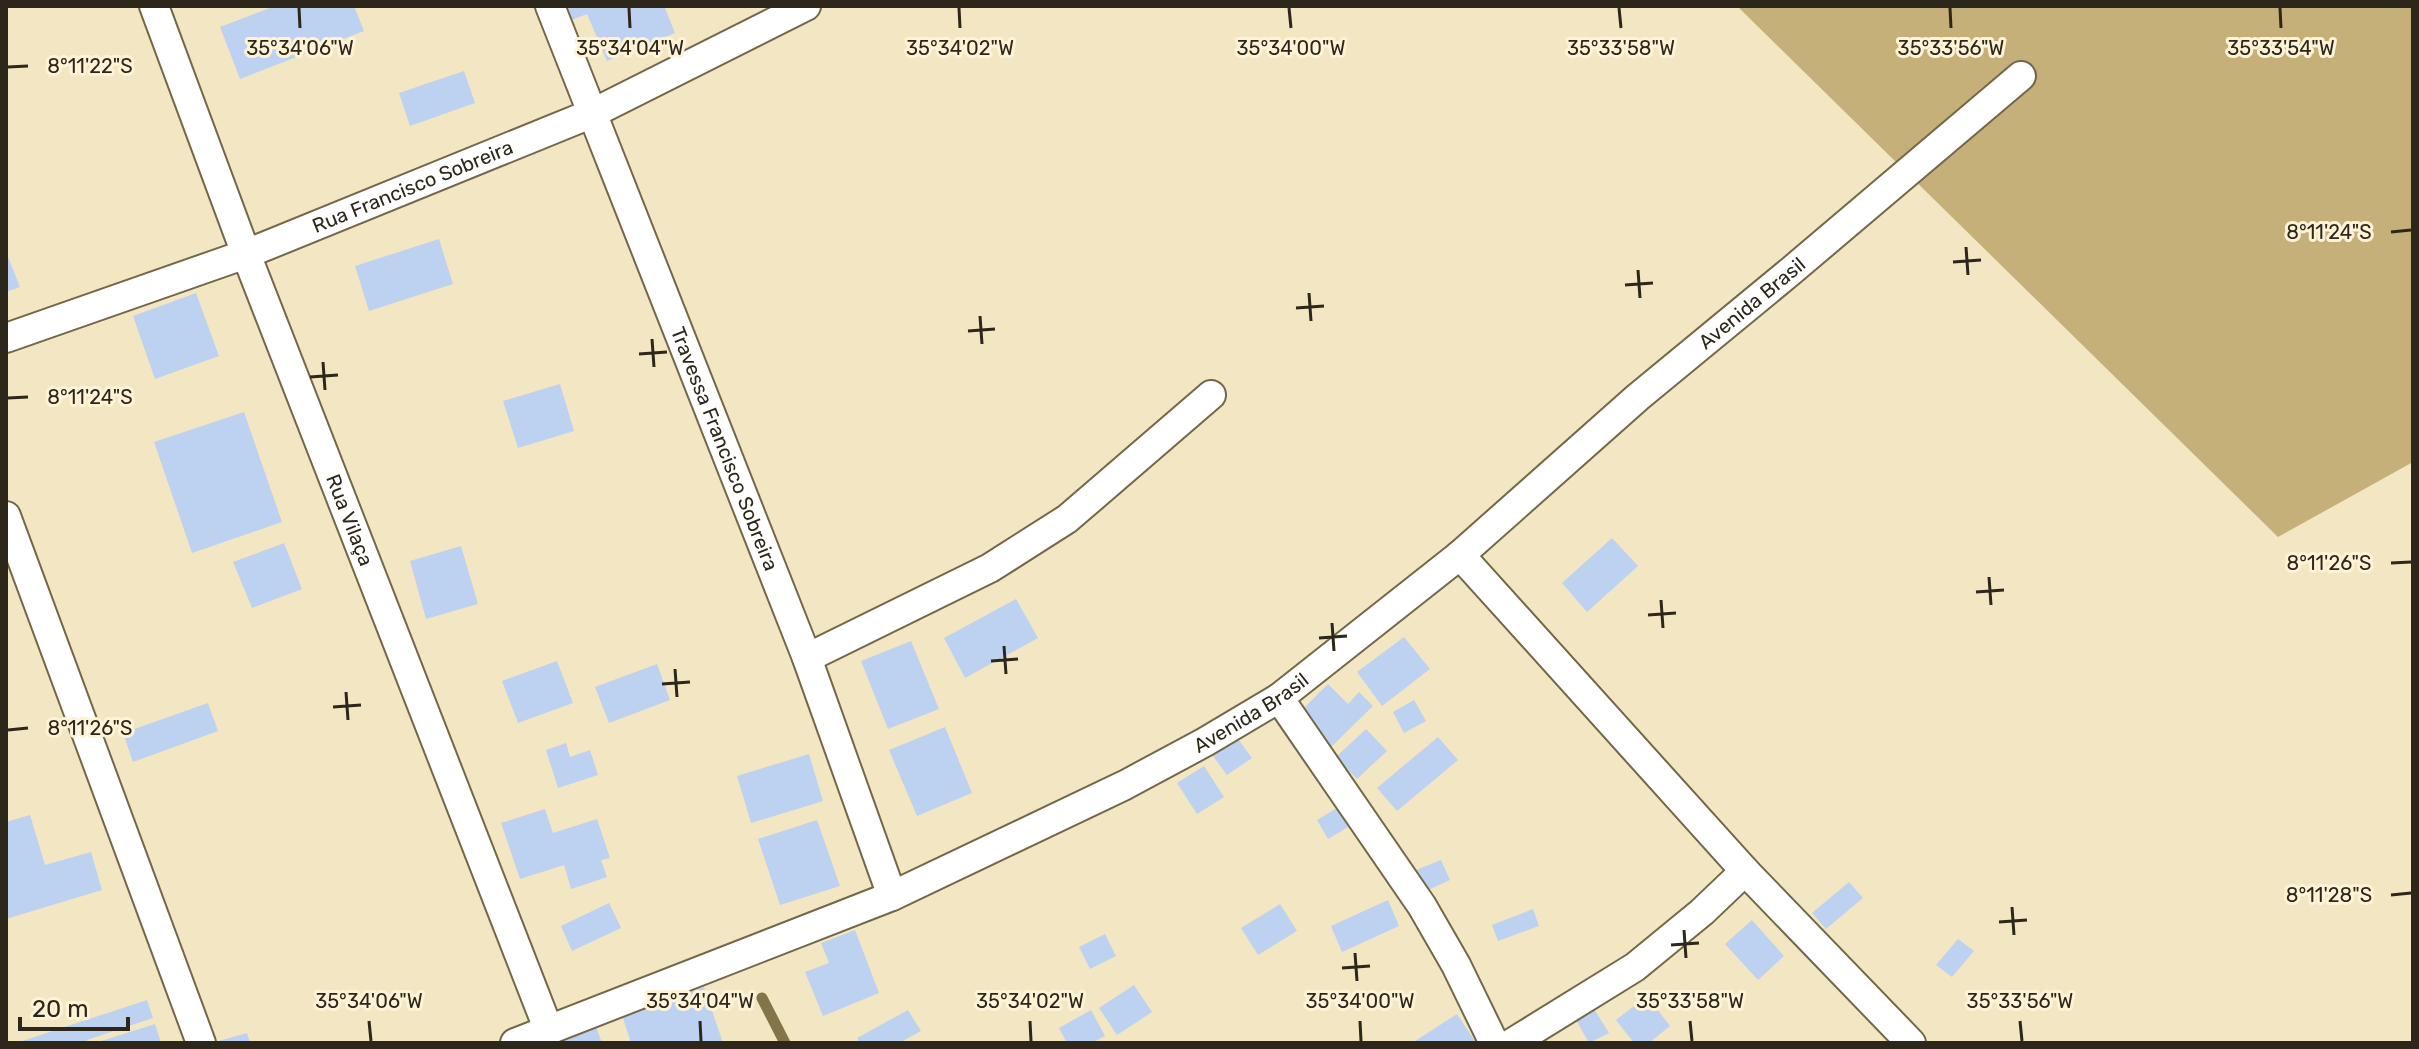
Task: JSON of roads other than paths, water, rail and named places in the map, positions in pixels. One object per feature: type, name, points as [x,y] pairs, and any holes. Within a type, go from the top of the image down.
[{"type":"street","name":"Rua Vilaça","points":[[154,6],[530,1039]]},
{"type":"street","name":"Travessa Francisco Sobreira","points":[[550,6],[807,658],[892,896]]},
{"type":"street","name":"Rua Francisco Sobreira","points":[[6,338],[246,254],[593,113],[806,6]]},
{"type":"street","name":"Avenida Brasil","points":[[530,1039],[892,896],[1125,785],[1279,698],[1460,555],[1638,397],[2021,76]]},
{"type":"street","points":[[807,658],[990,568],[1054,527],[1211,395]]},
{"type":"street","points":[[6,516],[201,1043]]},
{"type":"street","points":[[1460,555],[1745,871],[1911,1043]]},
{"type":"street","points":[[1279,698],[1422,906],[1456,965],[1494,1043]]},
{"type":"street","points":[[1512,1043],[1635,967],[1702,912],[1745,871]]},
{"type":"waterway","points":[[762,998],[785,1043]]}]
